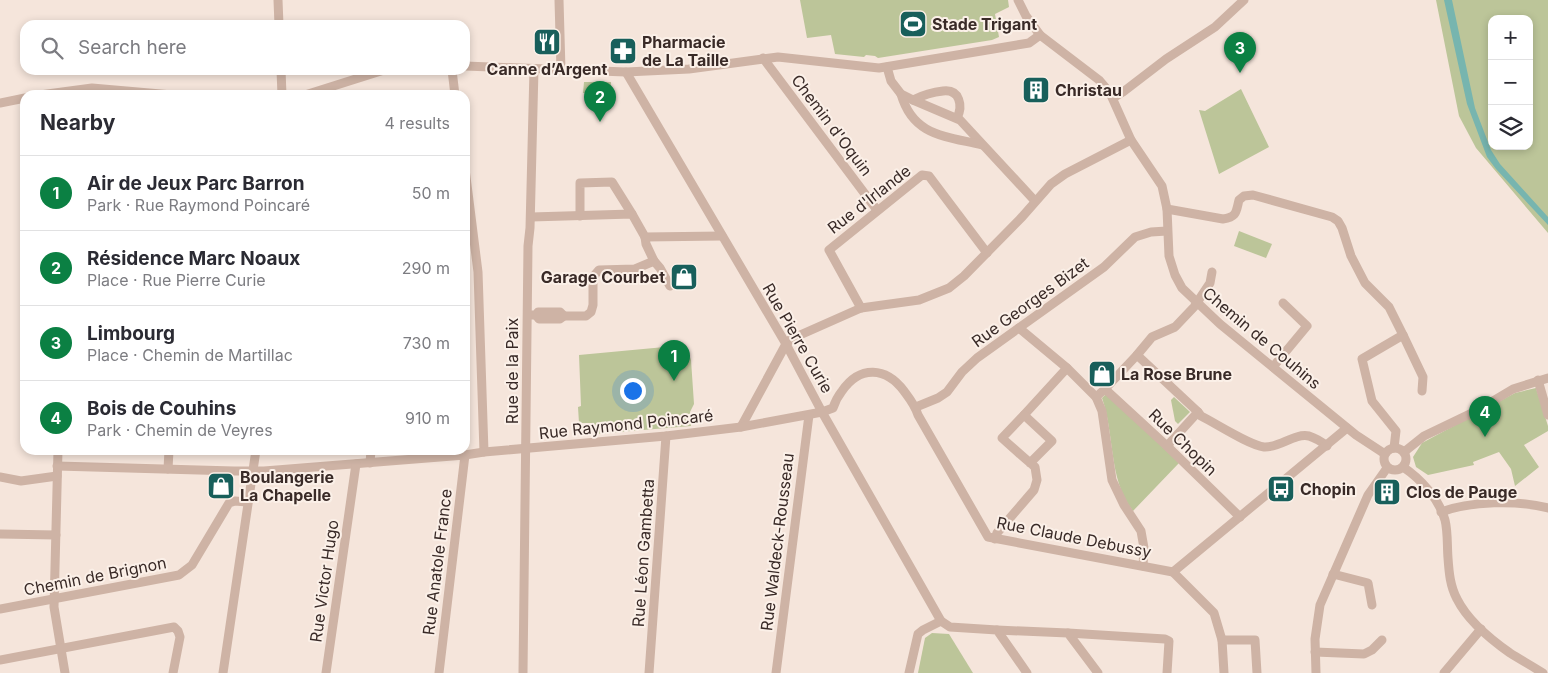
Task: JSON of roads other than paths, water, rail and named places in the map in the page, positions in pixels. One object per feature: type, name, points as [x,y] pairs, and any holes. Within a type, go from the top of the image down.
[{"type":"street","points":[[278,0],[279,20]]},
{"type":"street","points":[[559,0],[561,70]]},
{"type":"street","name":"Chemin de Couhins","points":[[1018,0],[1026,16],[1040,35],[1099,80],[1113,98],[1131,140],[1160,182],[1167,209],[1169,256],[1175,275],[1182,288],[1220,324],[1348,428],[1385,454]]},
{"type":"street","points":[[1113,98],[1180,48],[1215,26],[1244,0]]},
{"type":"street","points":[[470,66],[626,72],[689,69],[782,57],[866,67],[887,67],[1029,43],[1040,35]]},
{"type":"street","name":"Chemin d'Oquin","points":[[763,58],[877,210]]},
{"type":"street","points":[[887,67],[892,81],[910,112],[917,123],[925,130],[982,145]]},
{"type":"street","name":"Rue de la Paix","points":[[523,673],[527,448],[532,315],[528,246],[534,69]]},
{"type":"street","name":"Rue Pierre Curie","points":[[626,72],[786,344],[822,412],[941,621],[950,627],[997,630]]},
{"type":"street","points":[[281,75],[282,90]]},
{"type":"street","points":[[322,90],[369,75]]},
{"type":"street","points":[[453,75],[454,90]]},
{"type":"street","points":[[338,90],[340,85]]},
{"type":"street","points":[[87,90],[102,88],[122,90]]},
{"type":"street","points":[[913,100],[939,91],[952,92],[957,96],[960,103],[958,118]]},
{"type":"street","points":[[901,94],[958,118],[1035,201]]},
{"type":"street","points":[[0,103],[20,99]]},
{"type":"street","points":[[741,427],[786,344],[791,339],[861,308],[919,300],[949,288],[964,276],[1022,218],[1035,201],[1056,180],[1131,140]]},
{"type":"street","name":"Rue d'Irlande","points":[[861,308],[829,250],[922,176],[930,176],[987,253]]},
{"type":"street","points":[[580,216],[580,183],[612,182],[645,237],[646,244],[654,261],[670,286]]},
{"type":"street","points":[[1167,209],[1223,219],[1231,218],[1236,214],[1239,200],[1244,196],[1253,195],[1332,217],[1338,221],[1351,256],[1365,283],[1389,307],[1403,335],[1423,377],[1422,392]]},
{"type":"street","points":[[470,208],[478,272],[484,452]]},
{"type":"street","points":[[530,217],[632,214]]},
{"type":"street","name":"Rue Georges Bizet","points":[[916,407],[942,395],[977,358],[1104,267],[1135,237],[1151,232],[1167,231]]},
{"type":"street","points":[[645,237],[722,236]]},
{"type":"street","points":[[532,315],[538,312],[560,312],[564,316],[586,316],[591,312],[593,305],[593,277],[599,270],[635,269],[654,261]]},
{"type":"street","points":[[1096,397],[1152,337],[1175,327],[1194,307],[1210,283],[1212,272]]},
{"type":"street","points":[[1273,367],[1307,326],[1283,303]]},
{"type":"street","points":[[1019,328],[1067,368],[1096,397],[1102,411],[1112,480],[1124,505],[1141,530],[1144,548],[1142,566]]},
{"type":"street","points":[[1394,448],[1396,431],[1372,400],[1362,359],[1403,335]]},
{"type":"street","points":[[1137,355],[1202,416],[1254,444],[1265,447],[1277,446],[1300,437],[1309,436],[1327,446]]},
{"type":"street","points":[[995,538],[997,532],[1034,490],[1037,480],[1036,467],[1002,438],[1067,368]]},
{"type":"street","name":"Rue Claude Debussy","points":[[822,412],[833,408],[841,392],[849,382],[859,375],[881,372],[899,385],[916,407],[918,414],[988,537],[1173,572]]},
{"type":"street","points":[[1404,452],[1424,436],[1476,411],[1513,389],[1548,378]]},
{"type":"street","points":[[1538,380],[1548,415]]},
{"type":"street","name":"Rue Chopin","points":[[1105,389],[1167,446],[1240,518]]},
{"type":"street","name":"Rue Raymond Poincaré","points":[[470,454],[666,436],[741,427],[822,412]]},
{"type":"street","points":[[1167,446],[1198,412]]},
{"type":"street","points":[[1024,414],[1052,441],[1030,463]]},
{"type":"street","name":"Rue Waldeck-Rousseau","points":[[776,673],[809,415]]},
{"type":"street","points":[[1224,673],[1222,640],[1214,613],[1173,572],[1348,428]]},
{"type":"street","name":"Rue Léon Gambetta","points":[[649,673],[666,436]]},
{"type":"street","points":[[1394,448],[1404,452],[1406,459],[1403,467],[1395,471],[1387,468],[1384,461],[1385,454],[1390,449],[1394,448]]},
{"type":"street","points":[[58,455],[54,607],[65,673]]},
{"type":"street","points":[[168,469],[169,455]]},
{"type":"street","points":[[223,673],[255,455]]},
{"type":"street","points":[[370,463],[371,455]]},
{"type":"street","name":"Rue Raymond Poincaré","points":[[0,477],[21,480],[57,471],[168,469],[252,471],[465,455]]},
{"type":"street","name":"Rue Anatole France","points":[[439,673],[465,455]]},
{"type":"street","name":"Rue Victor Hugo","points":[[326,673],[356,464]]},
{"type":"street","points":[[1403,467],[1424,483],[1441,512],[1446,526],[1449,574],[1452,589],[1461,607],[1481,629],[1511,654],[1543,673]]},
{"type":"street","points":[[1316,673],[1315,630],[1323,597],[1368,496],[1387,468]]},
{"type":"street","name":"Chemin de Brignon","points":[[0,610],[179,575],[192,565],[229,503],[235,500],[247,502]]},
{"type":"street","points":[[1441,512],[1450,508],[1500,503],[1548,508]]},
{"type":"street","points":[[0,534],[56,534]]},
{"type":"street","points":[[1333,574],[1368,583],[1372,605]]},
{"type":"street","points":[[908,673],[918,634],[941,621]]},
{"type":"street","points":[[0,660],[174,627],[180,636],[173,673]]},
{"type":"street","points":[[1444,673],[1481,629]]},
{"type":"street","points":[[997,630],[1165,639],[1169,641],[1167,673]]},
{"type":"street","points":[[997,630],[1027,673]]},
{"type":"street","points":[[1068,634],[1098,673]]},
{"type":"street","points":[[1222,640],[1255,640],[1257,673]]},
{"type":"street","points":[[1315,652],[1364,654],[1372,650],[1382,640]]},
{"type":"water","points":[[1444,0],[1452,0],[1475,108],[1488,142],[1488,150],[1491,150],[1500,164],[1548,217],[1548,225],[1487,157],[1467,104]]},
{"type":"place","name":"Stade Trigant","points":[[913,24]]},
{"type":"place","name":"Canne d’Argent","points":[[547,42]]},
{"type":"place","name":"Pharmacie de La Taille","points":[[623,51]]},
{"type":"place","name":"Limbourg","points":[[1240,73]]},
{"type":"place","name":"Christau","points":[[1036,90]]},
{"type":"place","name":"Résidence Marc Noaux","points":[[600,122]]},
{"type":"place","name":"Garage Courbet","points":[[684,277]]},
{"type":"place","name":"La Rose Brune","points":[[1102,374]]},
{"type":"place","name":"Air de Jeux Parc Barron","points":[[674,381]]},
{"type":"place","name":"Bois de Couhins","points":[[1485,437]]},
{"type":"place","name":"Boulangerie La Chapelle","points":[[221,486]]},
{"type":"place","name":"Chopin","points":[[1281,489]]},
{"type":"place","name":"Clos de Pauge","points":[[1387,492]]}]
